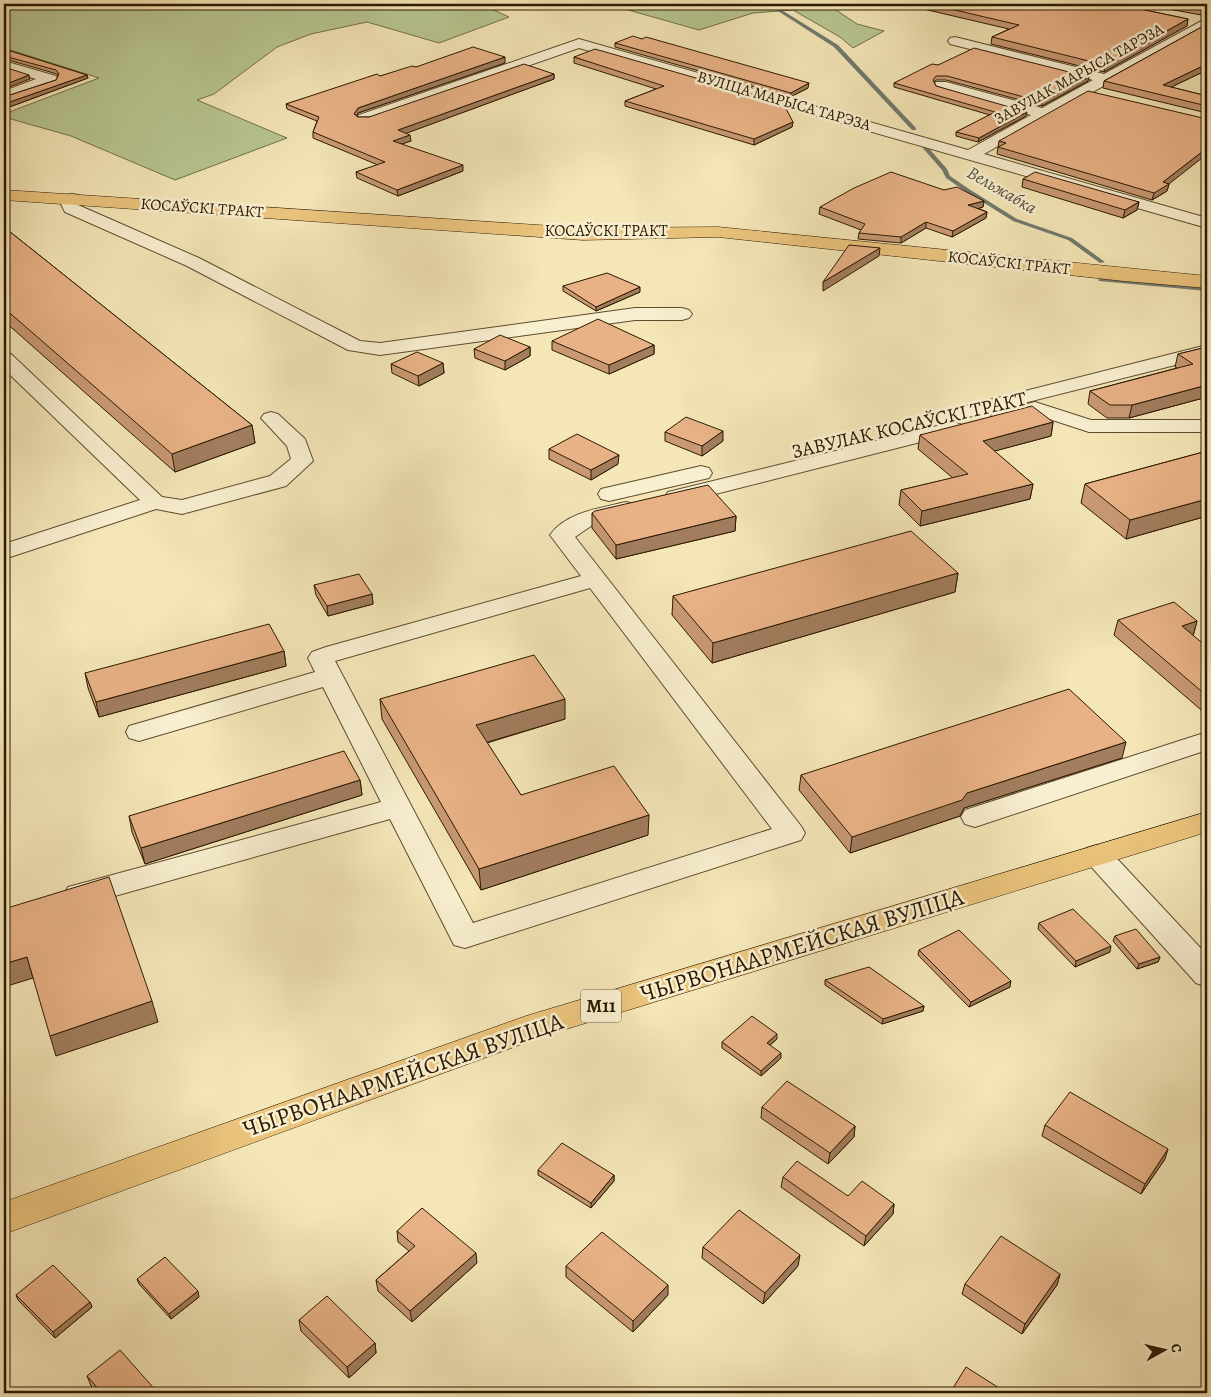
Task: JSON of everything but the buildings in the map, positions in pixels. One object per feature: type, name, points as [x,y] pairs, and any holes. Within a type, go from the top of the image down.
[{"type":"main road","name":"КОСАЎСКІ ТРАКТ","points":[[4,195],[583,234],[736,233],[1124,276],[1207,282]]},
{"type":"main road","name":"ЧЫРВОНААРМЕЙСКАЯ ВУЛІЦА","points":[[4,1218],[538,1025],[1207,822]]},
{"type":"street","points":[[1186,20],[1206,23]]},
{"type":"street","name":"ЗАВУЛАК МАРЫСА ТАРЭЗА","points":[[972,154],[1206,23]]},
{"type":"street","points":[[955,41],[1106,79]]},
{"type":"street","name":"ВУЛІЦА МАРЫСА ТАРЭЗА","points":[[364,118],[579,43],[972,154],[1207,224]]},
{"type":"street","points":[[4,65],[51,79],[4,96]]},
{"type":"street","points":[[940,85],[1045,114]]},
{"type":"street","points":[[1086,91],[1104,95]]},
{"type":"street","points":[[72,199],[69,204],[72,208],[193,262],[355,346],[380,349],[635,314],[682,314]]},
{"type":"street","name":"ЗАВУЛАК КОСАЎСКІ ТРАКТ","points":[[609,494],[983,408],[1207,351]]},
{"type":"street","points":[[4,358],[155,502]]},
{"type":"street","points":[[596,579],[335,652],[321,658],[465,937],[791,833],[596,579],[562,535],[586,519],[1035,408],[1089,426],[1207,426]]},
{"type":"street","points":[[4,552],[155,502],[182,507],[278,481],[302,461],[297,444],[271,418]]},
{"type":"street","points":[[139,732],[330,676]]},
{"type":"street","points":[[975,817],[1207,741]]},
{"type":"street","points":[[51,902],[397,807]]},
{"type":"street","points":[[1096,855],[1207,975]]},
{"type":"green space","points":[[4,4],[513,4],[494,10],[509,17],[439,43],[367,22],[311,34],[277,47],[214,94],[197,100],[287,138],[175,180],[71,136],[4,117],[4,114],[99,78],[4,48]]},
{"type":"green space","points":[[607,4],[827,4],[857,24],[884,31],[853,48],[840,37],[793,10],[753,13],[699,30]]},
{"type":"waterway","name":"Вельжабка","points":[[769,4],[836,46],[914,129]]},
{"type":"waterway","name":"Вельжабка","points":[[923,145],[945,170],[948,177],[967,190],[1015,220],[1070,239],[1102,262]]},
{"type":"waterway","name":"Вельжабка","points":[[1101,280],[1207,289]]}]
